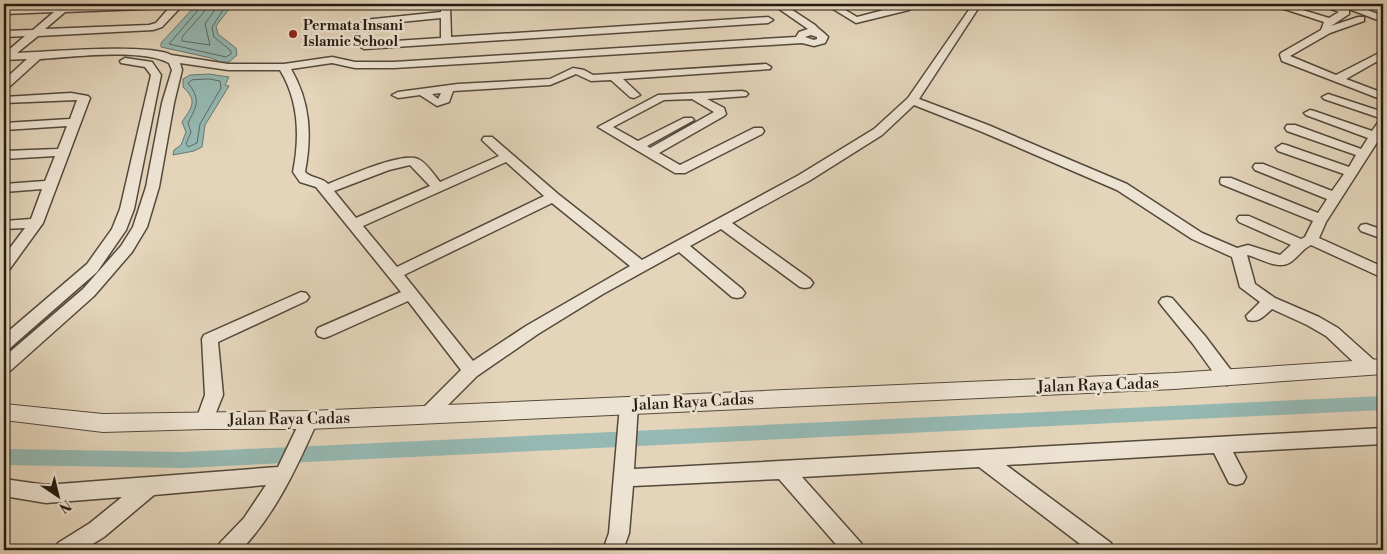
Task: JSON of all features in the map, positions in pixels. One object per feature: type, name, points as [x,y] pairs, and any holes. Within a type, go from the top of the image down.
[{"type":"street","points":[[445,4],[446,40]]},
{"type":"street","points":[[5,60],[36,56],[134,52],[153,53],[170,58],[228,67],[284,67],[332,60],[355,65],[394,65],[802,40],[800,38],[802,34],[815,33],[812,27],[778,4]]},
{"type":"street","points":[[831,4],[856,20],[906,8],[913,4]]},
{"type":"street","points":[[426,415],[471,371],[548,320],[598,290],[804,178],[878,132],[912,100],[977,4]]},
{"type":"street","points":[[1274,4],[1328,26]]},
{"type":"street","points":[[1328,26],[1338,6]]},
{"type":"street","points":[[1338,6],[1383,29]]},
{"type":"street","points":[[1338,6],[1383,19]]},
{"type":"street","points":[[4,11],[174,9],[160,25],[150,28],[4,34]]},
{"type":"street","points":[[4,16],[61,11]]},
{"type":"street","points":[[5,60],[61,11]]},
{"type":"street","points":[[444,14],[367,22],[364,24],[360,44],[364,46],[768,20]]},
{"type":"street","points":[[1361,19],[1328,26],[1285,55],[1286,58],[1294,63],[1383,97]]},
{"type":"street","points":[[630,28],[636,51],[654,84]]},
{"type":"street","points":[[1338,80],[1383,54]]},
{"type":"street","points":[[4,86],[36,56]]},
{"type":"street","points":[[4,366],[103,278],[128,246],[144,220],[177,70],[177,65],[170,58]]},
{"type":"street","points":[[4,343],[92,268],[119,230],[127,209],[156,75],[148,64],[134,61],[25,66],[5,60]]},
{"type":"street","points":[[284,67],[297,91],[302,124],[302,161],[300,172],[305,179],[320,184],[411,294],[471,371]]},
{"type":"street","points":[[758,131],[682,170],[604,127],[654,84],[766,67]]},
{"type":"street","points":[[398,95],[422,92],[437,103],[446,100],[448,88],[550,82],[570,72],[578,71],[591,78],[614,77],[654,84],[695,97],[720,110],[720,114],[650,153]]},
{"type":"street","points":[[614,77],[634,95]]},
{"type":"street","points":[[155,83],[174,80]]},
{"type":"street","points":[[695,97],[742,94]]},
{"type":"street","points":[[4,266],[36,223],[84,98],[79,96],[7,102]]},
{"type":"street","points":[[1328,97],[1383,116]]},
{"type":"street","points":[[912,100],[984,128],[1122,187],[1197,236],[1238,254],[1248,250],[1277,260],[1284,260],[1306,242],[1379,130],[1310,112]]},
{"type":"street","points":[[638,146],[714,107]]},
{"type":"street","points":[[4,126],[75,122]]},
{"type":"street","points":[[1290,128],[1364,154]]},
{"type":"street","points":[[488,140],[553,197],[641,267]]},
{"type":"street","points":[[1282,148],[1351,172]]},
{"type":"street","points":[[4,155],[63,152]]},
{"type":"street","points":[[354,224],[508,157]]},
{"type":"street","points":[[325,190],[395,163],[409,160],[416,163],[438,188]]},
{"type":"street","points":[[1259,167],[1335,196]]},
{"type":"street","points":[[1226,182],[1321,219]]},
{"type":"street","points":[[4,188],[52,185]]},
{"type":"street","points":[[394,274],[553,197]]},
{"type":"street","points":[[1244,220],[1306,242],[1383,273]]},
{"type":"street","points":[[4,225],[36,223]]},
{"type":"street","points":[[722,223],[805,283]]},
{"type":"street","points":[[1366,228],[1383,235]]},
{"type":"street","points":[[680,246],[737,293]]},
{"type":"street","points":[[1238,254],[1248,287],[1270,302],[1324,326],[1376,367]]},
{"type":"street","points":[[324,332],[411,294]]},
{"type":"street","points":[[205,420],[214,395],[210,339],[301,297]]},
{"type":"street","points":[[1167,302],[1199,340],[1227,378]]},
{"type":"street","points":[[1254,316],[1270,302]]},
{"type":"street","name":"Jalan Raya Cadas","points":[[4,412],[103,423],[205,420],[305,430],[426,415],[629,414],[1227,378],[1376,367]]},
{"type":"street","points":[[613,550],[619,533],[629,414]]},
{"type":"street","points":[[228,550],[251,525],[285,472],[305,430]]},
{"type":"street","points":[[624,469],[650,478],[1383,436]]},
{"type":"street","points":[[1222,445],[1224,457],[1236,477]]},
{"type":"street","points":[[984,460],[1104,550]]},
{"type":"street","points":[[783,470],[854,550]]},
{"type":"street","points":[[4,488],[46,494],[150,488],[285,472]]},
{"type":"street","points":[[65,550],[97,530],[150,488]]},
{"type":"water","points":[[197,4],[233,4],[216,26],[218,34],[236,48],[237,55],[229,62],[220,62],[211,58],[161,47],[161,43]]},
{"type":"water","points":[[209,74],[229,77],[225,85],[229,86],[205,125],[202,147],[194,151],[173,155],[174,150],[181,145],[186,132],[182,122],[192,104],[191,96],[183,87],[183,79],[190,75]]},
{"type":"waterway","points":[[4,457],[183,460],[1383,403]]},
{"type":"place","name":"Permata Insani Islamic School","points":[[293,34]]}]
